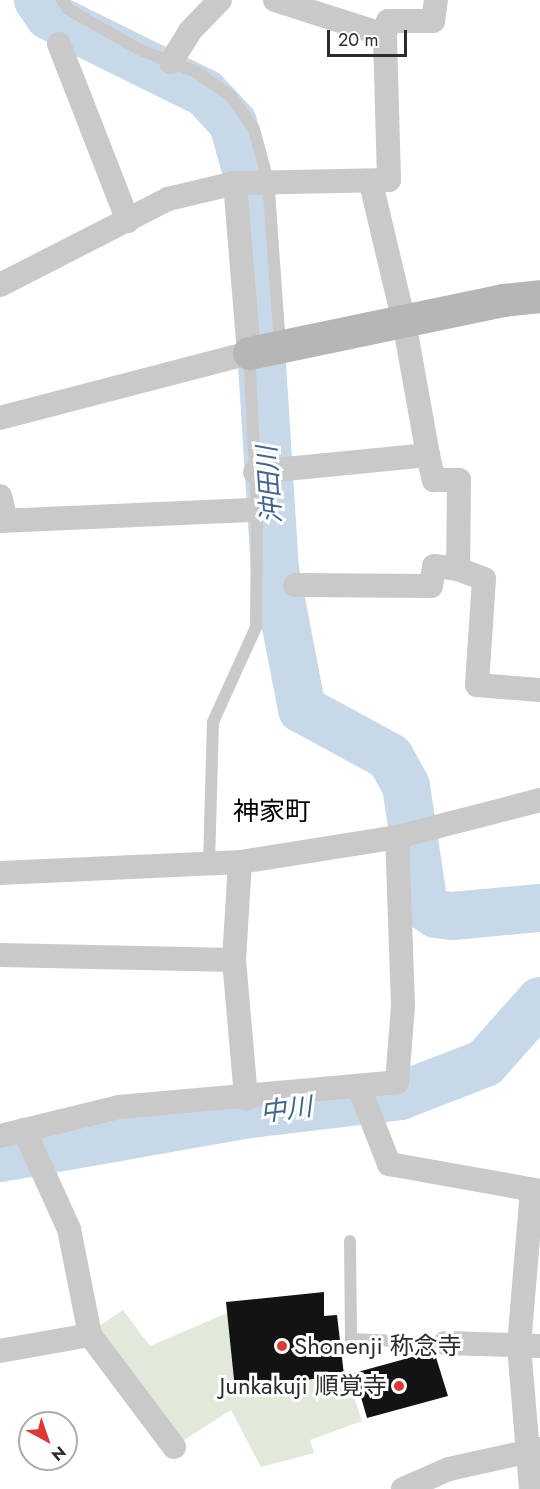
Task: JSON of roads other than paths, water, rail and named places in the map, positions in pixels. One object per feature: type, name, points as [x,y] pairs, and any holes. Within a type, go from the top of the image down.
[{"type":"street","points":[[171,62],[190,31],[220,0]]},
{"type":"street","points":[[275,0],[385,35]]},
{"type":"street","points":[[0,285],[168,199],[235,183],[268,181],[370,183],[389,180],[385,35],[388,21],[433,21],[435,0]]},
{"type":"street","points":[[59,44],[128,221]]},
{"type":"street","points":[[235,183],[264,350]]},
{"type":"street","points":[[370,183],[404,322],[434,480],[459,480],[458,569]]},
{"type":"street","points":[[0,418],[264,350],[540,296]]},
{"type":"street","points":[[255,472],[428,455]]},
{"type":"street","points":[[0,496],[3,521],[257,510]]},
{"type":"street","points":[[295,585],[431,586],[434,566],[458,569],[484,579],[477,685],[540,690]]},
{"type":"street","points":[[0,873],[240,862],[397,837],[540,800]]},
{"type":"street","points":[[0,1136],[119,1107],[246,1098],[396,1082],[403,1006],[397,837]]},
{"type":"street","points":[[240,862],[234,960],[246,1098]]},
{"type":"street","points":[[0,956],[234,960]]},
{"type":"street","points":[[359,1087],[389,1164],[536,1191],[529,1346],[533,1450],[531,1489]]},
{"type":"street","points":[[24,1130],[69,1229],[90,1335],[174,1447]]},
{"type":"street","points":[[0,1351],[90,1335]]},
{"type":"street","points":[[445,1343],[529,1346]]},
{"type":"street","points":[[403,1489],[449,1469],[533,1450]]},
{"type":"lane","points":[[62,0],[68,9],[138,49],[171,62],[231,96],[254,129],[268,181],[264,350],[255,472],[256,627],[213,723],[208,864]]},
{"type":"lane","points":[[350,1242],[351,1339],[445,1343]]},
{"type":"waterway","name":"沖田川","points":[[38,0],[49,16],[205,93],[233,123],[251,189],[275,569],[302,709],[390,757],[406,786],[424,906],[436,914],[453,916],[540,908]]},
{"type":"waterway","name":"中川","points":[[0,1158],[250,1114],[400,1096],[485,1063],[540,1001]]},
{"type":"place","name":"Shonenji 称念寺","points":[[282,1346]]},
{"type":"place","name":"Junkakuji 順覚寺","points":[[399,1386]]},
{"type":"district","name":"神家町","points":[[272,812]]}]
